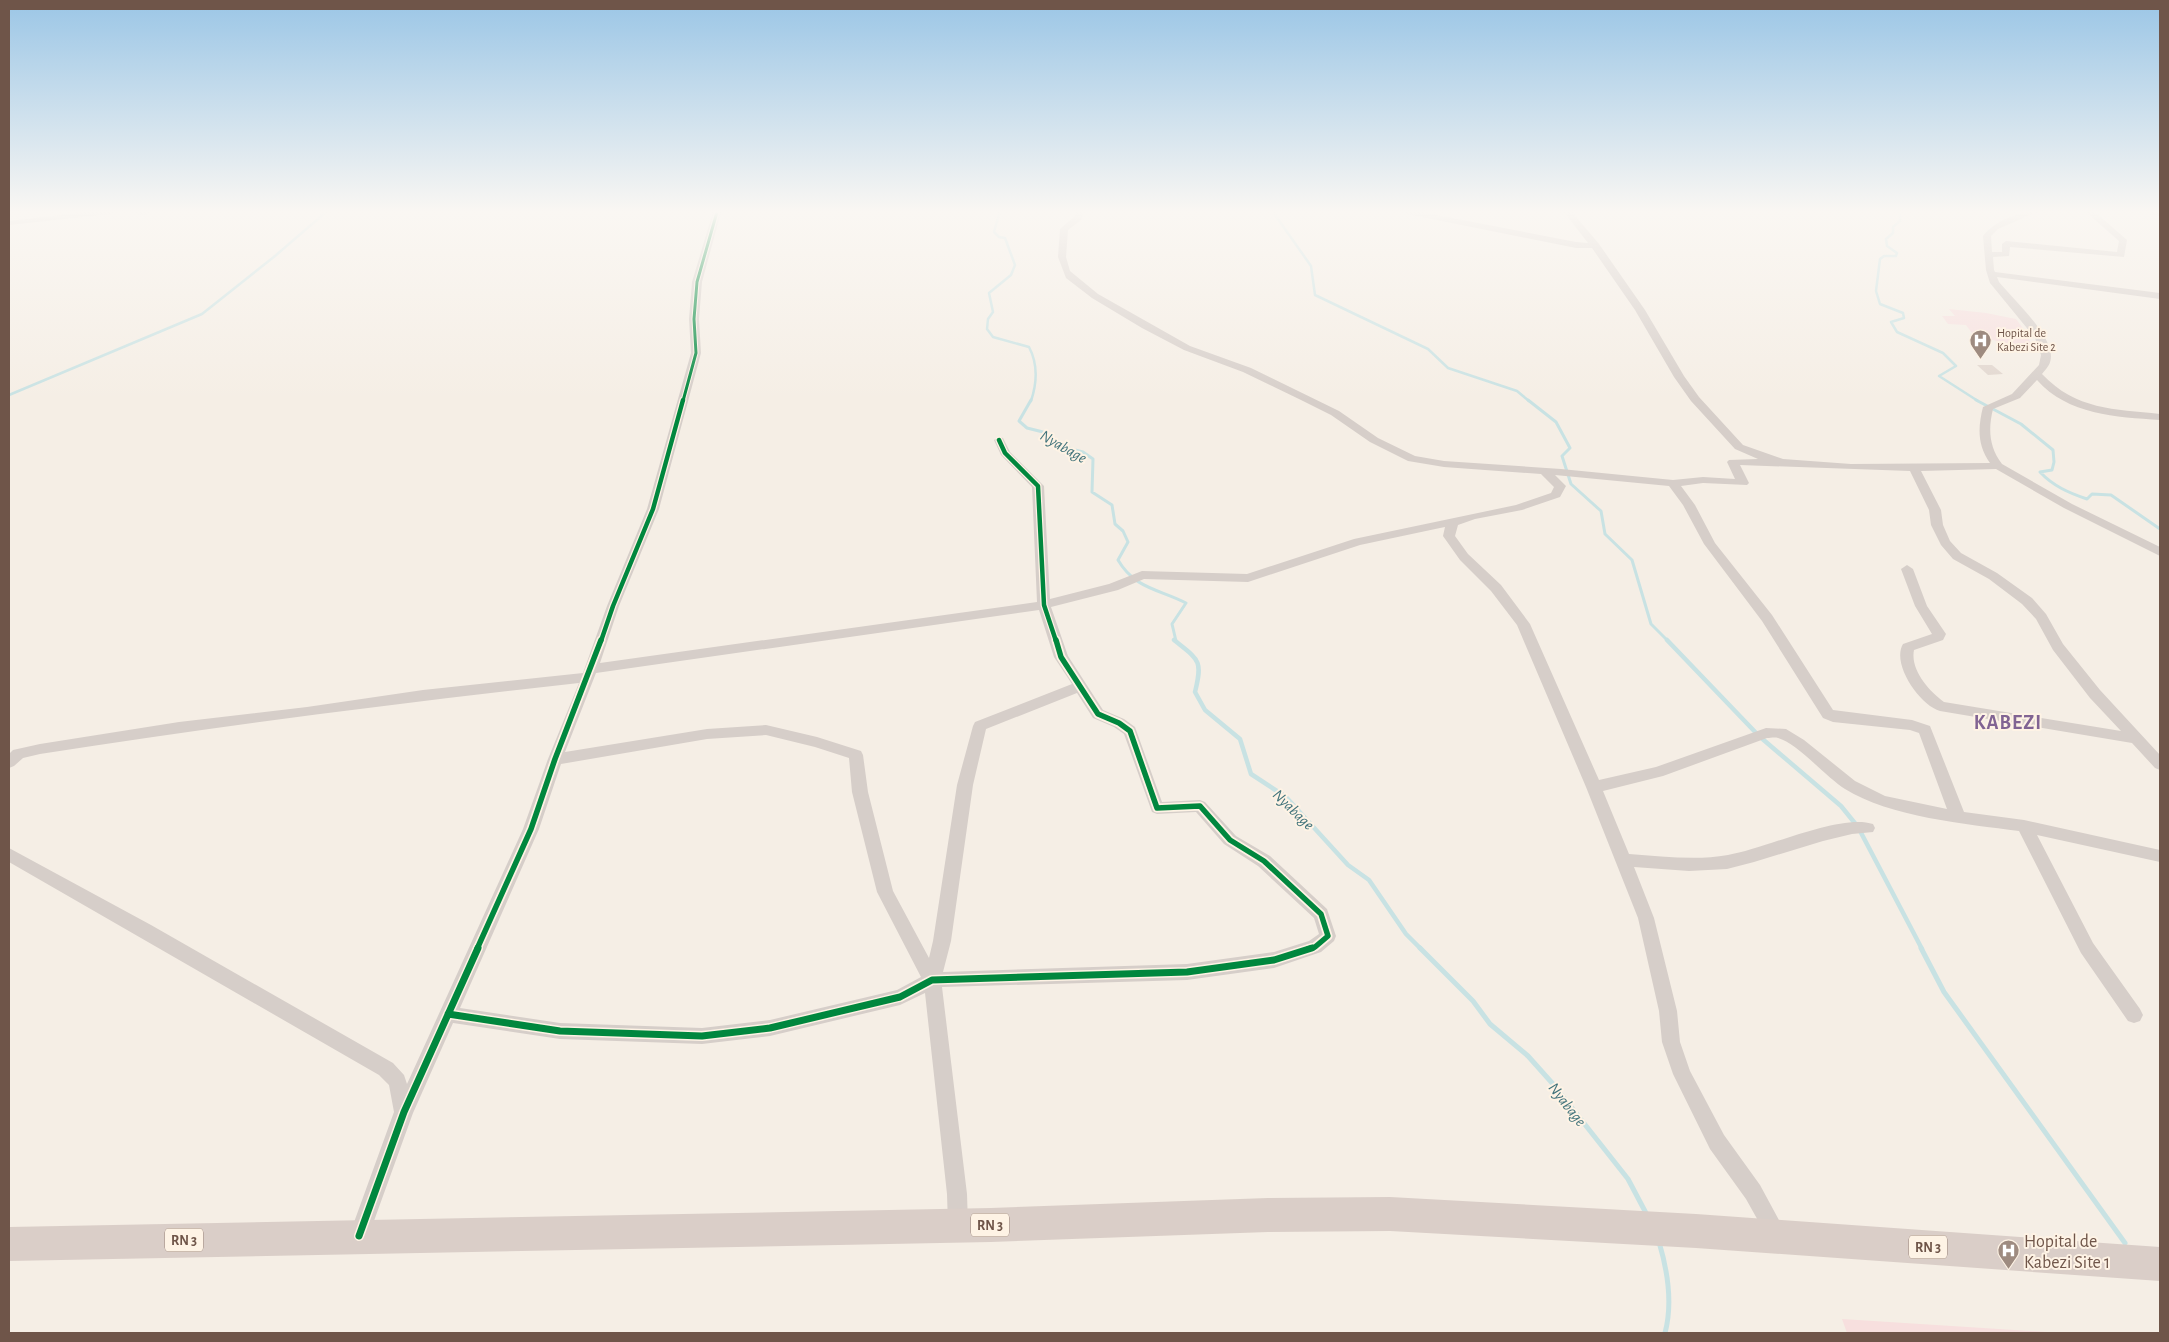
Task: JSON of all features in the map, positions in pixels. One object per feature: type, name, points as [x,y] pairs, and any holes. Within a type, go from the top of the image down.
[{"type":"highway","name":"RN 3","points":[[9,1244],[958,1225],[1268,1215],[1390,1214],[1621,1226],[2160,1264]]},
{"type":"street","points":[[358,1236],[404,1112],[531,829],[555,759],[590,673],[613,606],[653,509],[696,354],[694,319],[699,275]]},
{"type":"street","points":[[1068,275],[1095,296],[1145,326],[1187,348],[1247,370],[1305,398],[1335,413],[1374,440],[1412,459],[1444,464],[1673,483],[1703,480],[1743,483],[1733,462],[1782,462],[1851,467],[1914,468],[1998,466]]},
{"type":"street","points":[[1616,275],[1640,310],[1679,377],[1727,436],[1740,447],[1782,462]]},
{"type":"street","points":[[1992,275],[1995,283],[2040,337],[2046,355],[2044,365],[2027,386],[2016,396],[1988,408],[1984,425],[1985,441],[1990,457],[1998,466],[2068,506],[2160,552]]},
{"type":"street","points":[[1997,275],[2160,296]]},
{"type":"street","points":[[2036,373],[2056,392],[2078,404],[2096,409],[2160,417]]},
{"type":"street","points":[[448,1014],[560,1031],[702,1036],[770,1028],[900,997],[932,980],[1187,972],[1274,960],[1315,947],[1328,936],[1322,914],[1264,861],[1230,840],[1200,806],[1158,808],[1130,731],[1119,723],[1098,714],[1061,657],[1044,605],[1038,486],[1005,453],[999,440]]},
{"type":"street","points":[[1914,468],[1935,510],[1937,525],[1951,549],[1958,556],[1994,576],[2027,601],[2041,617],[2058,647],[2095,694],[2160,764]]},
{"type":"street","points":[[9,762],[18,754],[40,749],[180,727],[307,712],[590,673],[1044,605],[1113,587],[1142,575],[1248,578],[1358,542],[1376,540],[1428,525],[1452,523],[1473,516],[1518,508],[1556,495],[1560,486],[1552,476],[1544,471]]},
{"type":"street","points":[[1673,483],[1689,505],[1710,544],[1767,618],[1828,714],[1833,717],[1912,725],[1925,730],[1958,817]]},
{"type":"street","points":[[1452,523],[1448,536],[1464,557],[1496,588],[1523,624],[1594,787],[1646,918],[1668,1011],[1671,1042],[1682,1074],[1717,1142],[1753,1192],[1778,1238]]},
{"type":"street","points":[[1907,569],[1921,606],[1939,634],[1938,637],[1908,647],[1905,653],[1905,660],[1925,695],[1931,701],[1940,706],[2138,739]]},
{"type":"street","points":[[958,1225],[932,980],[942,942],[965,785],[980,726],[1079,687]]},
{"type":"street","points":[[555,759],[707,734],[766,730],[817,742],[856,755],[860,792],[885,892],[932,980]]},
{"type":"street","points":[[1594,787],[1658,772],[1766,733],[1777,732],[1799,744],[1850,785],[1882,801],[1958,817],[2024,826],[2160,856]]},
{"type":"street","points":[[1624,860],[1692,864],[1725,862],[1753,856],[1807,838],[1858,826],[1867,828]]},
{"type":"street","points":[[2024,826],[2087,948],[2134,1015]]},
{"type":"street","points":[[9,854],[386,1069],[397,1080],[404,1112]]},
{"type":"shaded area","points":[[1949,309],[1986,313],[2016,319],[2028,335],[2031,346],[2006,344],[1984,337],[1981,333],[1972,333],[1966,325],[1948,324],[1942,316],[1955,316]]},
{"type":"shaded area","points":[[1842,1319],[2063,1333],[1847,1333]]},
{"type":"building","points":[[1977,365],[1992,365],[2003,374],[1988,375]]},
{"type":"waterway","points":[[9,395],[202,314],[252,275]]},
{"type":"waterway","name":"Nyabage","points":[[1011,275],[989,293],[993,312],[988,319],[987,329],[993,337],[1029,347],[1034,360],[1036,374],[1031,401]]},
{"type":"waterway","points":[[1312,275],[1315,295],[1428,349],[1448,368],[1517,391],[1529,401]]},
{"type":"waterway","points":[[1878,275],[1876,291],[1880,304],[1903,313],[1904,318],[1891,322],[1897,332],[1943,353],[1956,366],[1939,376],[1978,401]]},
{"type":"waterway","name":"Nyabage","points":[[1031,400],[1019,421],[1027,428],[1043,432],[1071,449],[1083,452],[1093,459],[1092,492],[1112,505],[1115,524],[1123,531],[1128,542],[1118,560],[1125,570],[1140,583],[1186,603],[1172,624],[1176,641]]},
{"type":"waterway","points":[[1528,400],[1556,422],[1570,448],[1562,456],[1571,484],[1601,511],[1605,534],[1632,560],[1651,624],[1667,640]]},
{"type":"waterway","points":[[1976,400],[2021,424],[2053,450],[2054,462],[2052,470],[2040,472],[2050,481],[2068,492],[2087,499],[2092,494],[2111,495],[2160,529]]},
{"type":"waterway","name":"Nyabage","points":[[1174,640],[1189,652],[1197,662],[1199,673],[1195,692],[1205,710],[1240,739],[1251,774],[1286,797],[1348,865],[1369,880],[1406,934],[1473,1001],[1490,1024],[1528,1056],[1553,1084],[1628,1179],[1647,1215]]},
{"type":"waterway","points":[[1667,640],[1759,736],[1841,806],[1858,827],[1922,949]]},
{"type":"waterway","points":[[1921,948],[1944,992],[2125,1243]]},
{"type":"waterway","name":"Nyabage","points":[[1659,1242],[1665,1265],[1669,1299],[1665,1333]]},
{"type":"cycle path","points":[[359,1236],[404,1112],[531,829],[555,759],[591,669],[613,606],[653,509],[696,353],[694,319],[699,275]]},
{"type":"cycle path","points":[[448,1014],[560,1031],[702,1036],[770,1028],[900,997],[932,980],[1187,972],[1274,960],[1315,947],[1328,936],[1321,914],[1264,861],[1230,840],[1200,806],[1157,808],[1130,731],[1119,723],[1098,714],[1061,657],[1044,605],[1038,486],[1005,453],[999,440]]},
{"type":"place","name":"Hopital de Kabezi Site 2","points":[[1981,359]]},
{"type":"place","name":"Hopital de Kabezi Site 1","points":[[2008,1270]]},
{"type":"district","name":"KABEZI","points":[[2008,722]]}]
